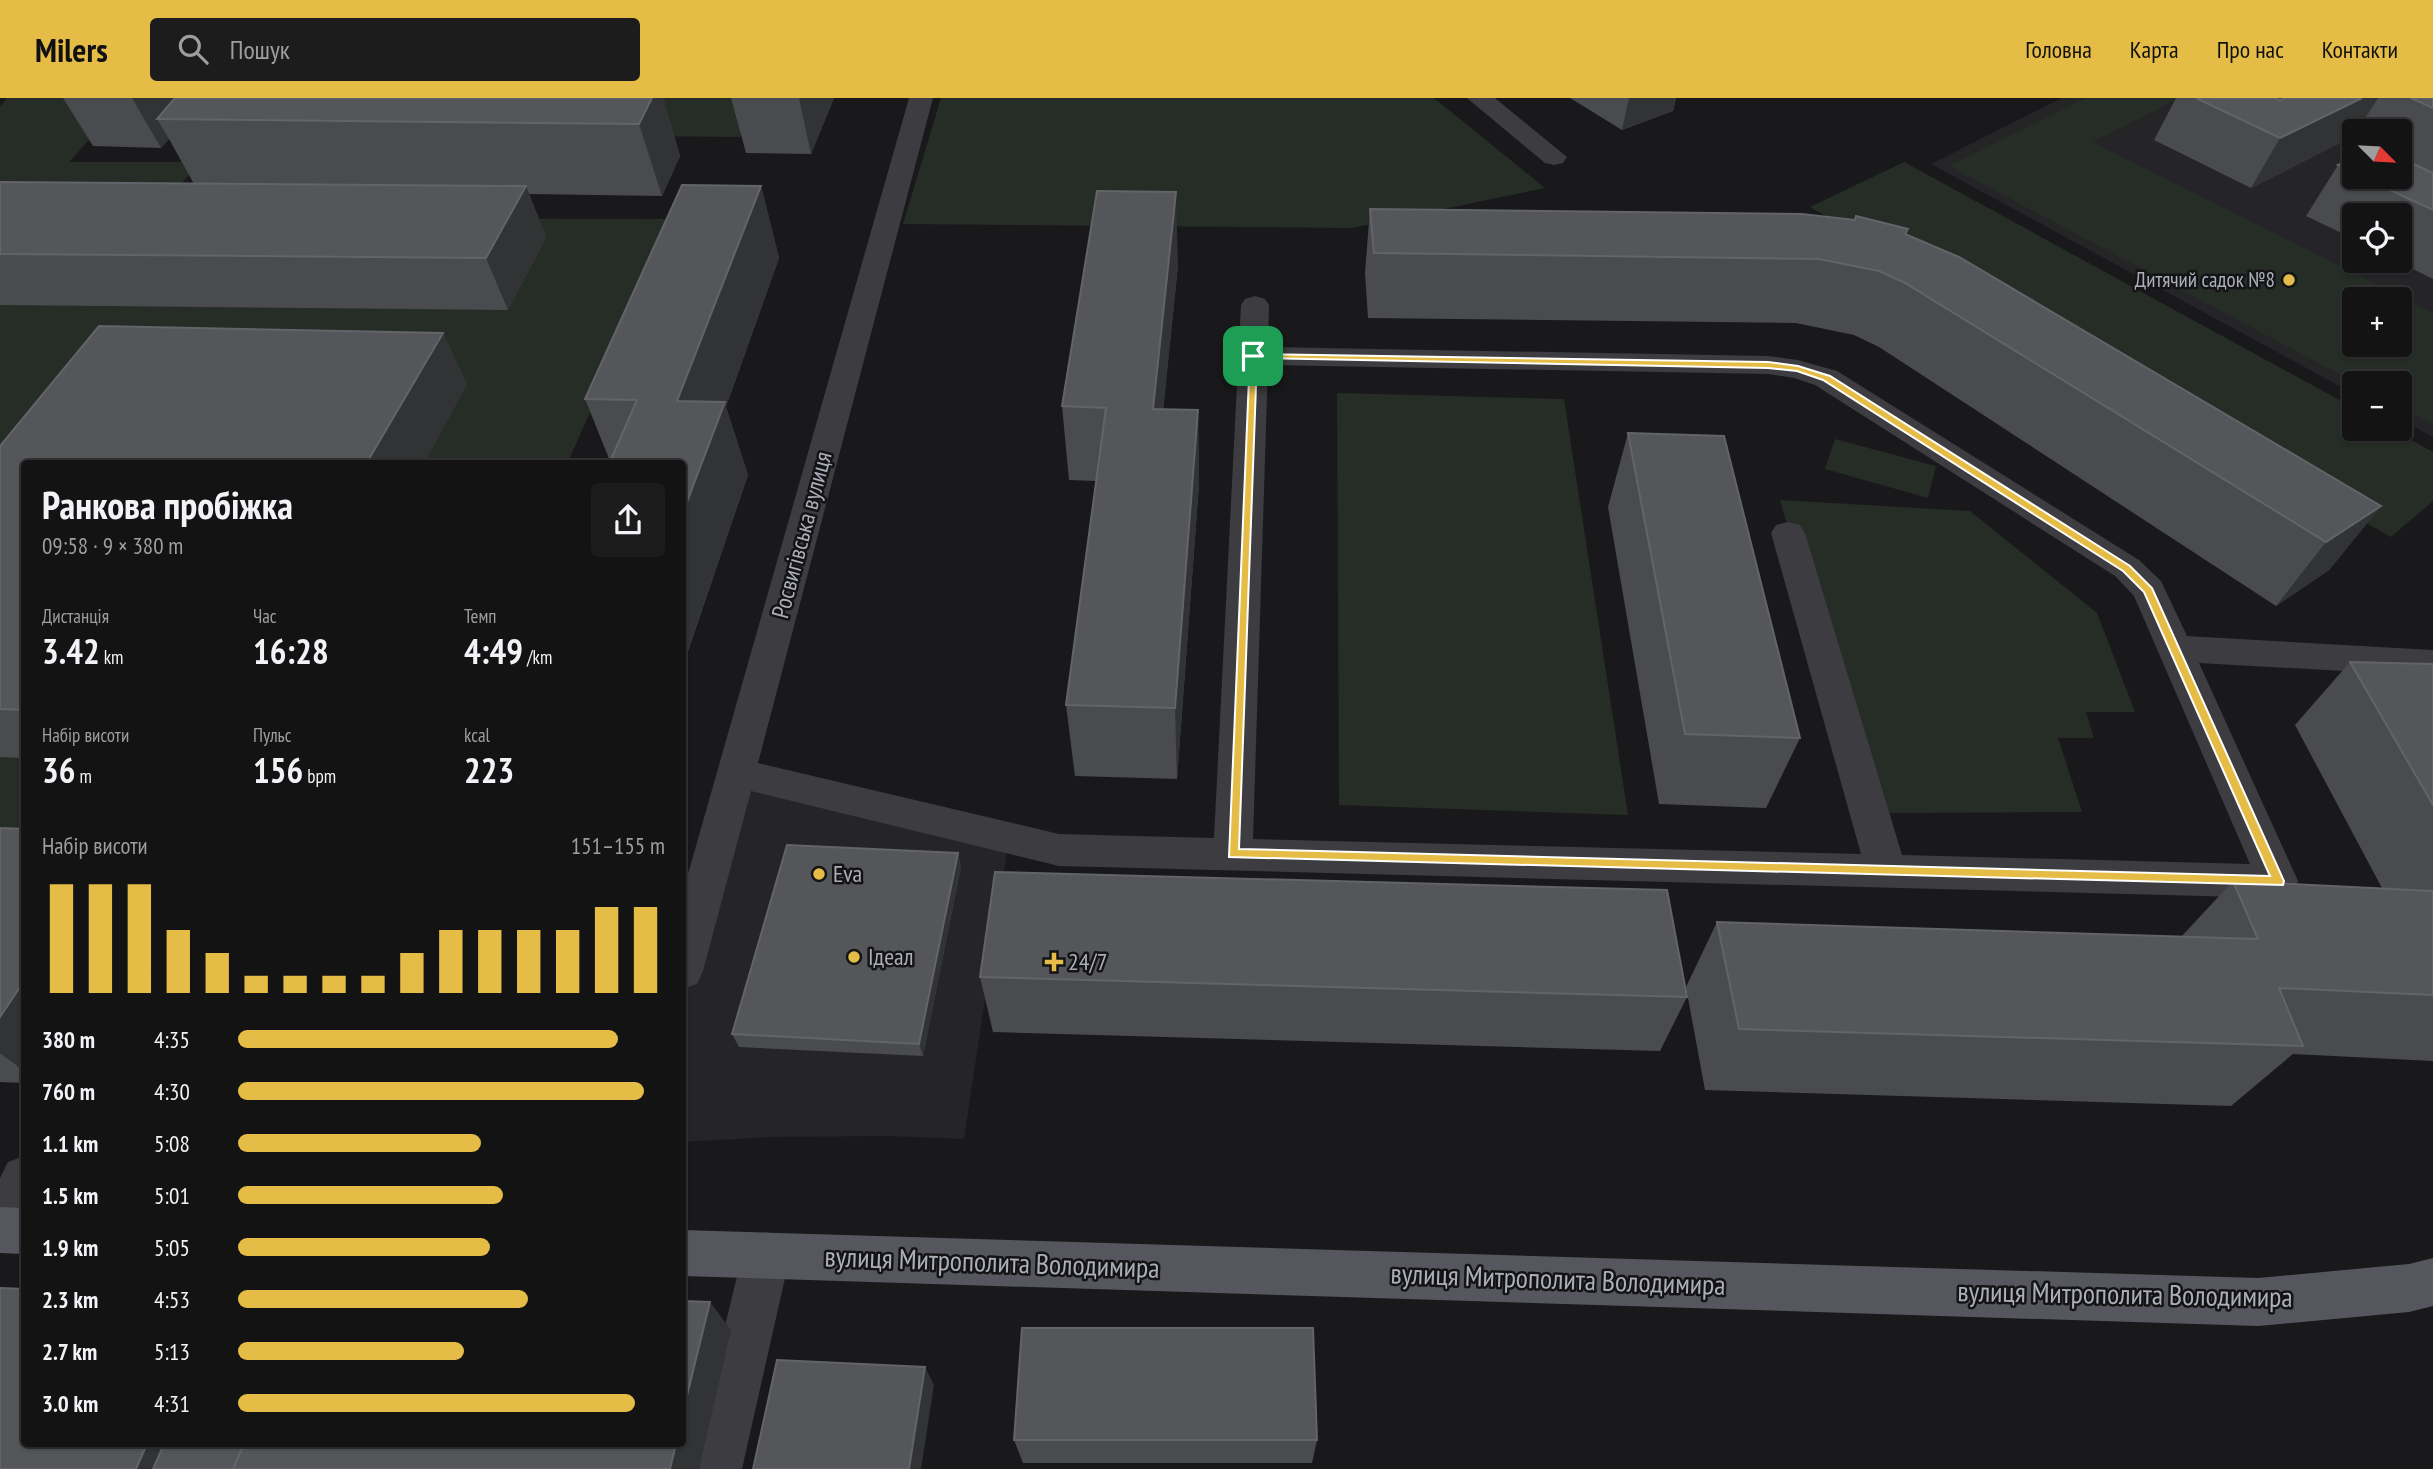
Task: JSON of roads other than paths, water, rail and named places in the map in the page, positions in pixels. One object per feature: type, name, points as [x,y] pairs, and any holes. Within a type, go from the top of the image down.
[{"type":"main road","points":[[0,1228],[21,1231]]},
{"type":"main road","name":"вулиця Митрополита Володимира","points":[[686,1253],[2258,1302],[2409,1288],[2433,1282]]},
{"type":"street","name":"Росвигівська вулиця","points":[[686,957],[921,98]]},
{"type":"street","points":[[1479,98],[1555,157]]},
{"type":"street","points":[[1233,853],[1255,305]]},
{"type":"street","points":[[737,773],[1059,850],[2278,881],[2149,590],[2127,568],[1826,378],[1798,369],[1755,365],[1253,356]]},
{"type":"street","points":[[1788,533],[1886,870]]},
{"type":"street","points":[[2174,648],[2433,663]]},
{"type":"street","points":[[0,1228],[21,1184]]},
{"type":"street","points":[[716,1469],[766,1256]]},
{"type":"place","name":"Дитячий садок №8","points":[[2289,280]]},
{"type":"place","name":"Eva","points":[[819,874]]},
{"type":"place","name":"Ідеал","points":[[854,957]]},
{"type":"place","name":"24/7","points":[[1054,962]]}]
